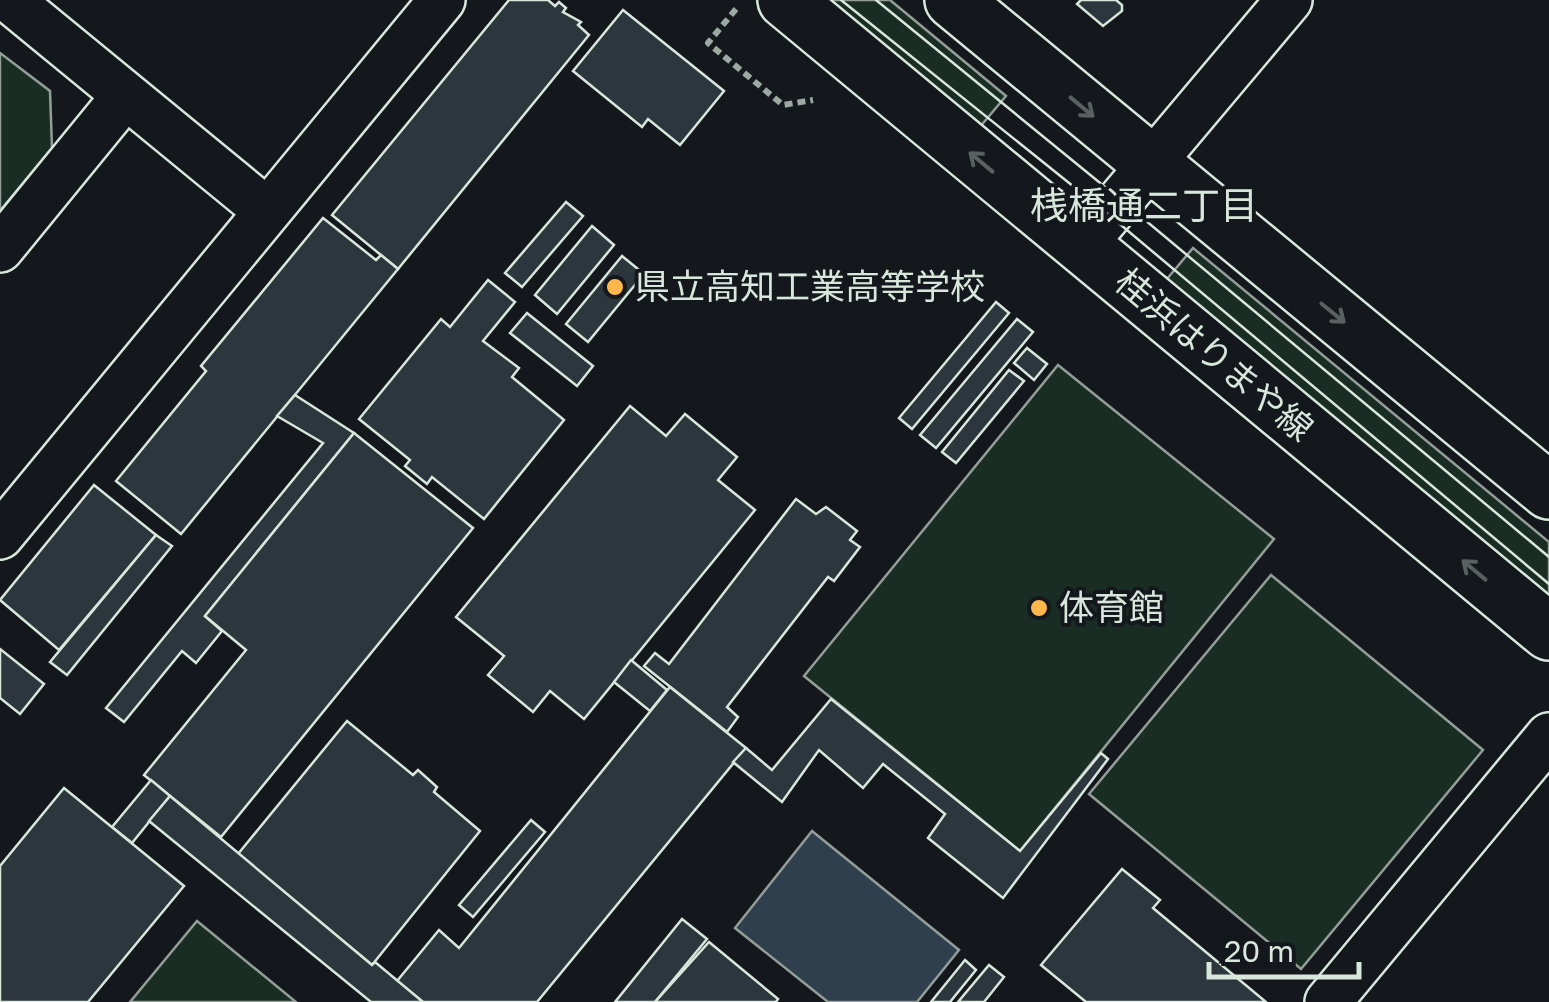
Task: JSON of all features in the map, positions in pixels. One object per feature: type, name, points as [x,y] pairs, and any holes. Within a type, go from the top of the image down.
[{"type":"main road","name":"桂浜はりまや線","points":[[786,0],[1549,632]]},
{"type":"main road","points":[[953,0],[1549,491]]},
{"type":"street","points":[[10,0],[267,211]]},
{"type":"street","points":[[0,536],[442,0]]},
{"type":"street","points":[[1082,246],[1289,0]]},
{"type":"street","points":[[0,249],[126,96]]},
{"type":"street","points":[[1328,1002],[1549,736]]},
{"type":"path","points":[[744,0],[708,43],[783,105],[813,100]]},
{"type":"green space","points":[[824,0],[890,0],[1006,96],[979,128]]},
{"type":"green space","points":[[0,53],[50,91],[52,148],[0,211]]},
{"type":"green space","points":[[1193,248],[1549,542],[1549,597],[1166,280]]},
{"type":"green space","name":"体育館","points":[[1058,365],[1274,539],[1020,851],[804,676]]},
{"type":"green space","points":[[1271,575],[1483,750],[1301,969],[1089,794]]},
{"type":"green space","points":[[197,921],[296,1002],[130,1002]]},
{"type":"water","points":[[812,831],[959,950],[917,1002],[828,1002],[735,928]]},
{"type":"building","points":[[509,0],[548,0],[555,6],[559,2],[566,8],[563,12],[581,22],[578,25],[589,35],[398,269],[332,215]]},
{"type":"building","points":[[1081,0],[1116,0],[1122,11],[1103,26],[1077,4]]},
{"type":"building","points":[[623,10],[724,91],[680,145],[648,119],[642,127],[573,71]]},
{"type":"building","points":[[566,202],[583,216],[522,287],[505,273]]},
{"type":"building","points":[[323,218],[376,260],[381,255],[398,269],[181,534],[116,481],[206,371],[201,366]]},
{"type":"building","points":[[592,226],[614,245],[557,314],[535,295]]},
{"type":"building","points":[[622,256],[644,274],[588,342],[566,324]]},
{"type":"building","points":[[488,280],[515,302],[483,341],[519,368],[512,377],[564,420],[484,519],[432,477],[427,484],[405,466],[410,460],[359,419],[441,319],[450,327]]},
{"type":"building","points":[[996,302],[1009,313],[912,429],[899,418]]},
{"type":"building","points":[[527,313],[593,366],[577,386],[510,333]]},
{"type":"building","points":[[1017,319],[1033,332],[936,448],[920,435]]},
{"type":"building","points":[[1027,348],[1047,364],[1034,380],[1014,363]]},
{"type":"building","points":[[1009,370],[1024,381],[956,463],[942,452]]},
{"type":"building","points":[[295,395],[354,433],[205,616],[222,631],[196,663],[182,651],[124,722],[106,708],[323,443],[277,416]]},
{"type":"building","points":[[630,406],[666,436],[685,414],[737,457],[718,480],[755,510],[584,719],[550,691],[533,712],[488,675],[504,656],[456,617]]},
{"type":"building","points":[[354,433],[473,528],[221,837],[144,775],[246,650],[205,616]]},
{"type":"building","points":[[94,485],[156,535],[59,650],[0,600]]},
{"type":"building","points":[[796,499],[816,514],[826,507],[857,531],[850,540],[860,547],[834,581],[828,577],[727,707],[738,717],[727,732],[644,666],[655,653],[669,664]]},
{"type":"building","points":[[156,535],[172,546],[67,675],[50,662]]},
{"type":"building","points":[[0,649],[44,684],[20,714],[0,698]]},
{"type":"building","points":[[631,660],[667,690],[650,711],[614,682]]},
{"type":"building","points":[[670,687],[746,748],[537,1002],[423,1002],[397,981],[439,930],[459,948]]},
{"type":"building","points":[[831,699],[1020,851],[1101,753],[1108,759],[1003,898],[928,838],[945,814],[883,764],[863,788],[819,750],[782,802],[733,762],[746,748],[772,770]]},
{"type":"building","points":[[347,721],[413,775],[418,770],[437,787],[434,792],[480,831],[372,965],[238,854]]},
{"type":"building","points":[[151,780],[170,796],[132,843],[112,827]]},
{"type":"building","points":[[64,788],[184,886],[88,1002],[0,1002],[0,866]]},
{"type":"building","points":[[170,796],[372,965],[375,962],[423,1002],[371,1002],[149,821]]},
{"type":"building","points":[[531,820],[545,832],[473,917],[459,905]]},
{"type":"building","points":[[1122,869],[1160,900],[1153,908],[1266,1002],[1086,1002],[1041,965]]},
{"type":"building","points":[[682,919],[707,939],[655,1002],[615,1002]]},
{"type":"building","points":[[709,942],[778,999],[776,1002],[655,1002]]},
{"type":"building","points":[[965,960],[976,970],[950,1002],[931,1002]]},
{"type":"building","points":[[989,965],[1004,977],[984,1002],[958,1002]]},
{"type":"tram line","points":[[841,0],[1109,215],[1549,584]]},
{"type":"tram line","points":[[876,0],[1549,557]]},
{"type":"place","name":"県立高知工業高等学校","points":[[615,287]]},
{"type":"place","name":"体育館","points":[[1039,608]]},
{"type":"district","name":"桟橋通二丁目","points":[[1144,206]]}]
